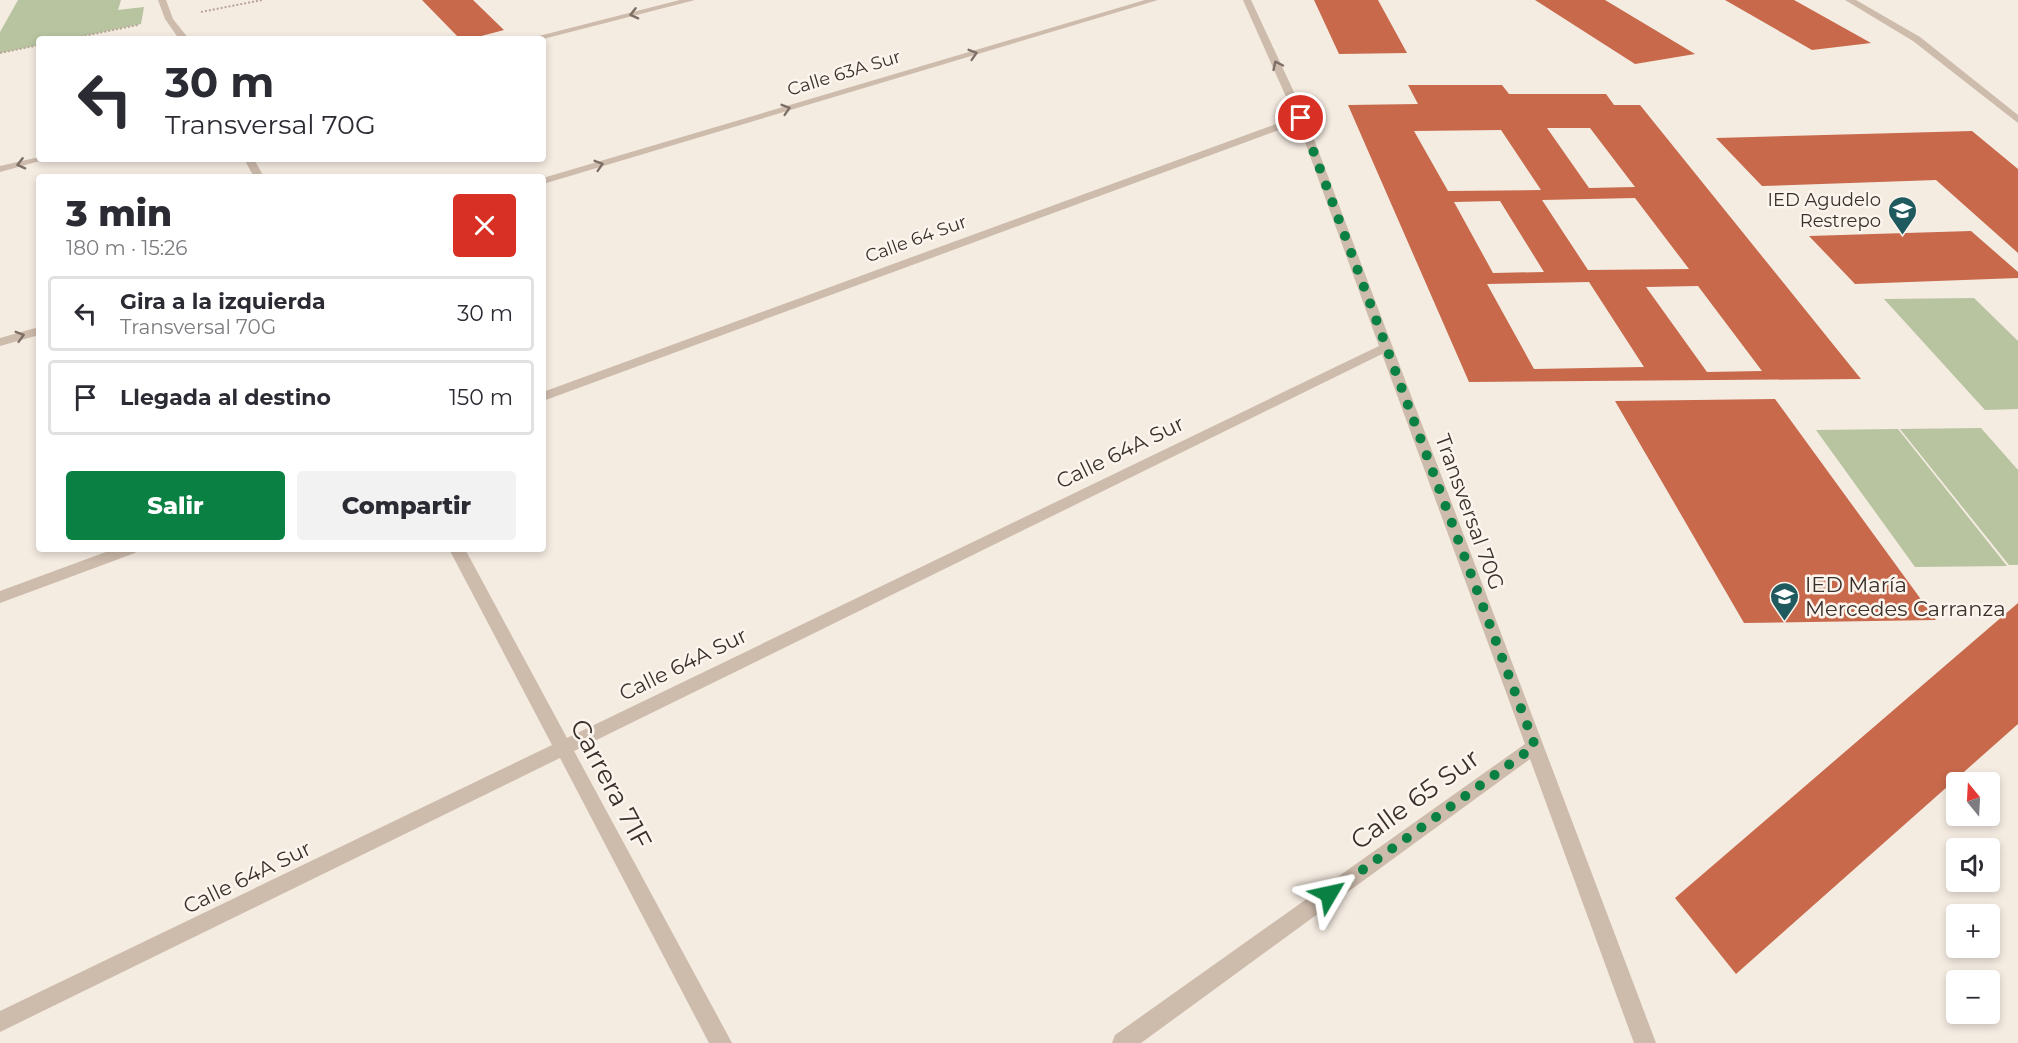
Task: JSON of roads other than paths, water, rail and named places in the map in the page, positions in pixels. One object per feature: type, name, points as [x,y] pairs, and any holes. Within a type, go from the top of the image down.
[{"type":"street","points":[[162,0],[169,19],[182,36]]},
{"type":"street","points":[[544,36],[691,0]]},
{"type":"street","name":"Calle 63A Sur","points":[[546,180],[1154,0]]},
{"type":"street","name":"Transversal 70G","points":[[1247,0],[1301,118],[1645,1043]]},
{"type":"street","points":[[1849,0],[1875,12],[1941,55],[2018,120]]},
{"type":"street","name":"Calle 64 Sur","points":[[546,396],[1301,118]]},
{"type":"street","points":[[0,169],[36,160]]},
{"type":"street","points":[[0,342],[36,332]]},
{"type":"street","name":"Calle 64A Sur","points":[[0,1022],[1387,347]]},
{"type":"street","points":[[0,597],[122,552]]},
{"type":"street","name":"Carrera 71F","points":[[459,552],[721,1043]]},
{"type":"street","name":"Calle 65 Sur","points":[[1124,1043],[1535,746]]},
{"type":"place","name":"IED Agudelo Restrepo","points":[[1902,236]]},
{"type":"place","name":"IED María Mercedes Carranza","points":[[1784,622]]}]
